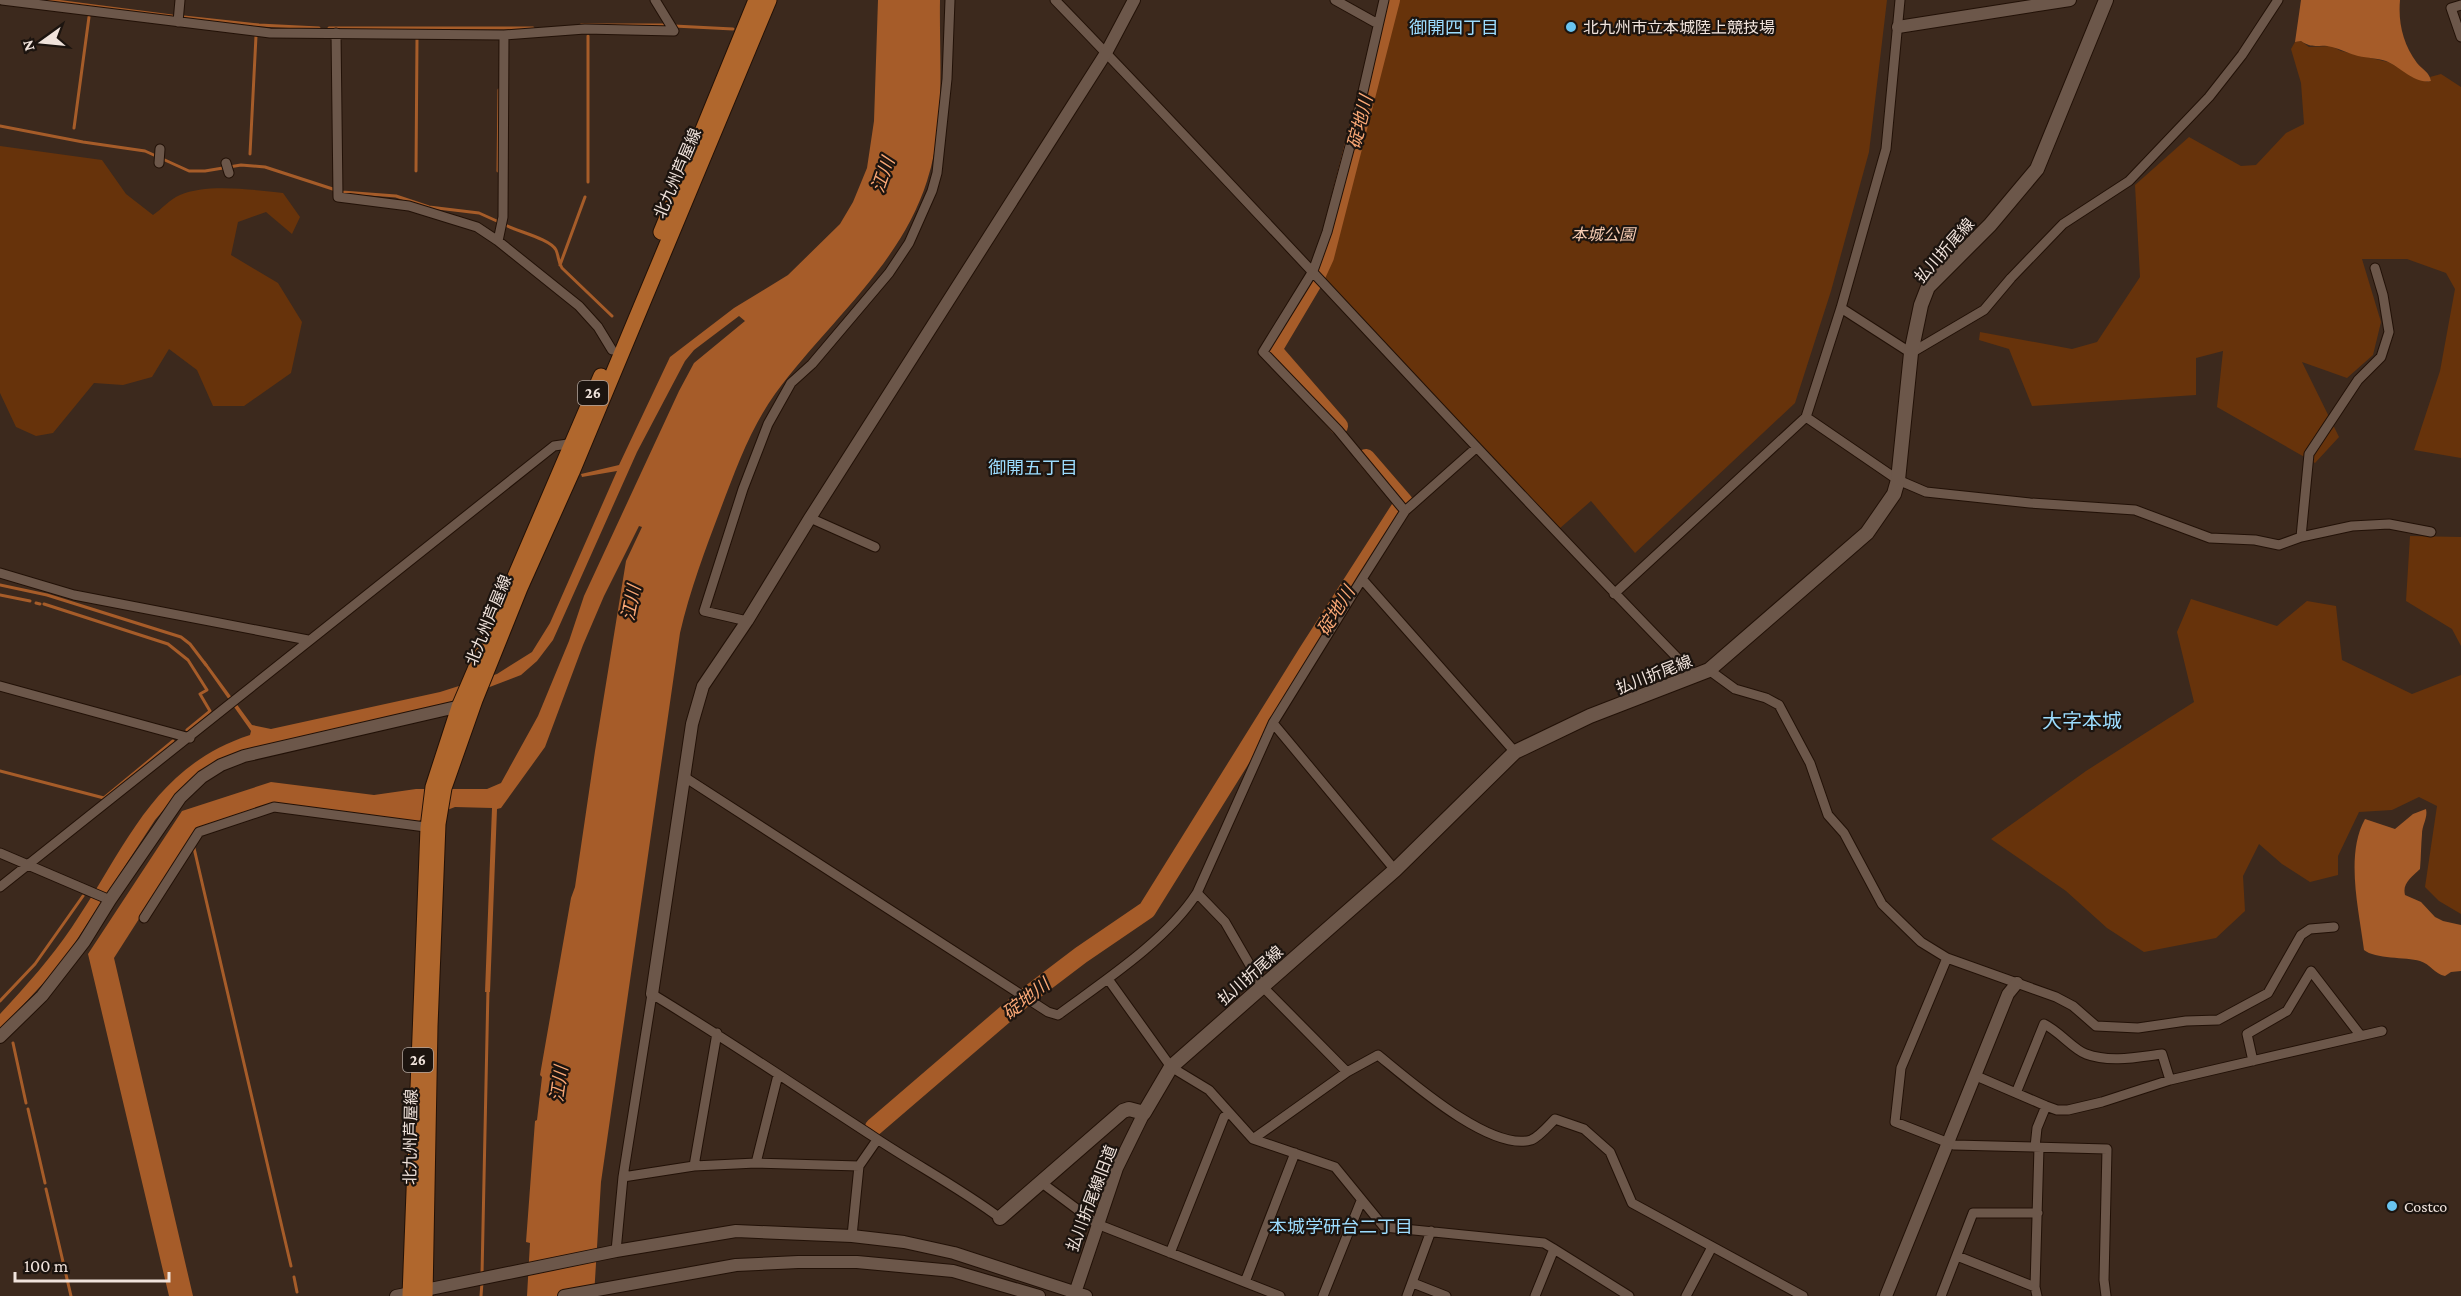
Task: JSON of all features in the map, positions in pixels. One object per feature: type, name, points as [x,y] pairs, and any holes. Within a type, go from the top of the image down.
[{"type":"main road","name":"北九州芦屋線","points":[[439,788],[577,444],[612,350],[756,0]]},
{"type":"main road","name":"北九州芦屋線","points":[[413,1294],[433,826],[439,788],[459,707],[577,444],[769,0]]},
{"type":"main road","name":"払川折尾線","points":[[1144,1113],[1171,1067],[1395,870],[1515,753],[1590,716],[1709,670],[1867,533],[1894,494],[1898,480],[1911,353],[1921,305],[1928,287],[1990,225],[2037,169],[2106,0]]},
{"type":"main road","points":[[1000,1218],[1123,1111],[1129,1109],[1144,1113]]},
{"type":"street","points":[[2,0],[270,33],[504,35],[585,29],[674,31],[656,0]]},
{"type":"street","points":[[177,22],[180,0]]},
{"type":"street","points":[[747,621],[704,611],[743,489],[768,424],[791,383],[812,364],[889,273],[909,243],[932,191],[937,173],[947,79],[950,0]]},
{"type":"street","points":[[1054,0],[1313,271],[1614,594],[1695,676]]},
{"type":"street","points":[[612,1252],[686,778],[692,724],[703,686],[747,621],[1106,53],[1134,0]]},
{"type":"street","points":[[1335,0],[1378,24]]},
{"type":"street","points":[[1384,0],[1328,232],[1313,271],[1263,352],[1338,430],[1405,511]]},
{"type":"street","points":[[1614,594],[1806,417],[1886,149],[1900,0]]},
{"type":"street","points":[[1898,27],[2034,2],[2070,0]]},
{"type":"street","points":[[1840,308],[1911,353],[1984,310],[2063,224],[2129,180],[2209,98],[2242,55],[2278,0]]},
{"type":"street","points":[[2461,5],[2451,8],[2461,37]]},
{"type":"street","points":[[336,33],[338,197],[408,206],[477,227],[498,240],[579,306],[598,327],[612,350]]},
{"type":"street","points":[[498,240],[503,217],[504,35]]},
{"type":"street","points":[[159,163],[160,149]]},
{"type":"street","points":[[2301,537],[2309,454],[2358,380],[2381,357],[2389,332],[2383,295],[2375,268]]},
{"type":"street","points":[[1806,417],[1898,480],[1926,492],[2030,503],[2135,510],[2210,538],[2256,540],[2279,545],[2301,537],[2352,526],[2389,524],[2431,532]]},
{"type":"street","points":[[0,887],[554,446],[577,444]]},
{"type":"street","points":[[686,778],[1048,1012],[1058,1015],[1108,979],[1177,921],[1197,893],[1273,723],[1362,579],[1405,511],[1476,448]]},
{"type":"street","points":[[810,518],[875,547]]},
{"type":"street","points":[[0,573],[74,596],[308,640]]},
{"type":"street","points":[[1362,579],[1515,753]]},
{"type":"street","points":[[1709,670],[1735,689],[1766,698],[1779,705],[1810,763],[1828,816],[1844,833],[1882,904],[1921,942],[1947,958],[2056,997],[2073,1006],[2096,1026],[2138,1028],[2186,1021],[2218,1020],[2268,993],[2301,935],[2310,929],[2334,927]]},
{"type":"street","points":[[0,686],[190,738]]},
{"type":"street","points":[[0,1038],[42,996],[84,942],[180,798],[202,777],[221,765],[244,756],[459,707],[474,700]]},
{"type":"street","points":[[1273,723],[1395,870]]},
{"type":"street","points":[[144,918],[199,832],[274,807],[433,826]]},
{"type":"street","points":[[0,853],[110,900]]},
{"type":"street","points":[[1197,893],[1225,922],[1262,986],[1347,1072]]},
{"type":"street","points":[[1947,958],[1901,1068],[1894,1122],[1950,1144],[2107,1149],[2104,1280],[2106,1296]]},
{"type":"street","points":[[2253,1061],[2247,1034],[2287,1011],[2312,971],[2361,1036]]},
{"type":"street","points":[[1108,979],[1171,1067],[1209,1090],[1253,1139],[1335,1167],[1384,1227],[1544,1243],[1629,1296]]},
{"type":"street","points":[[1886,1296],[2015,997],[2017,983]]},
{"type":"street","points":[[1894,1296],[2008,994],[2017,983]]},
{"type":"street","points":[[652,994],[717,1033],[878,1140],[970,1196],[1000,1218]]},
{"type":"street","points":[[2016,1092],[2044,1024],[2055,1029],[2085,1054],[2127,1059],[2162,1054],[2170,1080]]},
{"type":"street","points":[[1981,1078],[2046,1106],[2057,1110],[2068,1110],[2102,1102],[2170,1080],[2382,1031]]},
{"type":"street","points":[[694,1166],[717,1033]]},
{"type":"street","points":[[1253,1139],[1347,1072],[1378,1055],[1446,1110],[1507,1141],[1532,1140],[1556,1119],[1584,1129],[1610,1152],[1632,1203],[1803,1296]]},
{"type":"street","points":[[756,1163],[778,1075]]},
{"type":"street","points":[[1957,1256],[2036,1292],[2037,1128],[2046,1106]]},
{"type":"street","name":"払川折尾線旧道","points":[[1078,1295],[1097,1224],[1118,1168],[1144,1113]]},
{"type":"street","points":[[1170,1253],[1224,1117],[1229,1113]]},
{"type":"street","points":[[852,1236],[859,1166],[878,1140]]},
{"type":"street","points":[[1245,1282],[1295,1153]]},
{"type":"street","points":[[623,1177],[694,1166],[756,1163],[859,1166]]},
{"type":"street","points":[[1042,1183],[1097,1224],[1280,1296]]},
{"type":"street","points":[[1323,1296],[1361,1201]]},
{"type":"street","points":[[1941,1296],[1973,1213],[2038,1213]]},
{"type":"street","points":[[1407,1296],[1431,1231]]},
{"type":"street","points":[[413,1294],[612,1252],[736,1232],[852,1236],[904,1242],[954,1253],[1078,1295]]},
{"type":"street","points":[[1686,1296],[1712,1247]]},
{"type":"street","points":[[1535,1296],[1554,1250]]},
{"type":"street","points":[[564,1296],[613,1290],[736,1265],[798,1262],[857,1262],[953,1271],[1039,1296]]},
{"type":"street","points":[[1413,1283],[1446,1296]]},
{"type":"green space","name":"本城公園","points":[[1393,0],[1887,0],[1869,152],[1831,291],[1795,403],[1635,553],[1591,501],[1559,529],[1320,274],[1329,254]]},
{"type":"green space","points":[[2301,41],[2309,47],[2331,46],[2341,51],[2388,62],[2427,82],[2431,81],[2430,77],[2441,74],[2461,87],[2461,458],[2414,450],[2440,371],[2455,289],[2446,273],[2407,259],[2362,259],[2381,322],[2373,355],[2347,378],[2302,362],[2339,437],[2315,463],[2217,407],[2223,351],[2196,358],[2196,395],[2032,406],[2009,349],[1979,340],[1980,332],[2072,349],[2097,342],[2140,277],[2135,185],[2189,137],[2241,166],[2256,165],[2286,133],[2304,124],[2301,83],[2291,49],[2295,42]]},
{"type":"green space","points":[[0,146],[102,160],[126,194],[153,215],[176,197],[191,191],[231,188],[283,193],[300,217],[292,234],[266,212],[238,222],[231,255],[278,283],[302,322],[291,373],[244,406],[213,406],[197,370],[169,349],[152,377],[123,385],[94,383],[53,433],[36,436],[16,427],[0,393]]},
{"type":"green space","points":[[2410,536],[2461,537],[2461,646],[2452,629],[2406,601]]},
{"type":"green space","points":[[2191,599],[2277,626],[2307,601],[2336,606],[2342,660],[2412,694],[2461,675],[2461,914],[2439,901],[2425,887],[2437,806],[2419,797],[2392,810],[2359,812],[2338,856],[2338,875],[2310,882],[2282,864],[2259,844],[2243,876],[2245,911],[2216,938],[2144,952],[2107,928],[2066,891],[1991,839],[2086,771],[2194,702],[2177,632]]},
{"type":"water","name":"江川","points":[[878,0],[940,0],[939,114],[933,159],[915,212],[881,267],[795,368],[758,421],[732,479],[688,601],[680,633],[601,1182],[594,1296],[527,1296],[530,1243],[526,1242],[535,1121],[537,1120],[542,1077],[540,1075],[571,898],[575,887],[626,561],[642,527],[639,526],[604,596],[583,645],[545,747],[501,808],[497,809],[490,992],[485,992],[492,808],[455,807],[416,822],[274,804],[197,828],[114,958],[193,1296],[169,1296],[88,954],[182,811],[271,782],[374,795],[416,789],[487,789],[501,783],[538,716],[569,641],[584,596],[679,391],[694,363],[745,321],[739,316],[694,350],[685,361],[637,452],[553,640],[537,661],[521,675],[445,704],[245,750],[172,800],[155,820],[61,964],[0,1030],[0,1014],[38,972],[64,938],[144,813],[165,789],[188,767],[216,749],[250,735],[251,731],[203,663],[205,661],[252,725],[271,729],[440,692],[497,674],[532,652],[550,623],[617,471],[582,477],[581,474],[619,465],[670,357],[734,308],[788,275],[840,224],[853,202],[867,168],[874,121]]},
{"type":"water","points":[[2301,0],[2400,0],[2400,17],[2405,41],[2412,56],[2431,81],[2414,78],[2383,60],[2358,56],[2327,46],[2295,42]]},
{"type":"water","points":[[2426,809],[2420,869],[2408,881],[2404,891],[2405,895],[2421,902],[2435,917],[2461,925],[2461,971],[2451,972],[2445,976],[2420,961],[2375,955],[2364,950],[2355,883],[2356,849],[2365,819],[2395,829],[2413,814]]},
{"type":"waterway","points":[[48,0],[172,16]]},
{"type":"waterway","name":"碇地川","points":[[1339,426],[1273,350],[1314,281],[1325,257],[1391,0]]},
{"type":"waterway","points":[[74,128],[89,17]]},
{"type":"waterway","points":[[184,17],[259,25],[319,28]]},
{"type":"waterway","points":[[581,25],[667,25]]},
{"type":"waterway","points":[[674,26],[733,29]]},
{"type":"waterway","points":[[329,28],[533,28]]},
{"type":"waterway","points":[[250,154],[256,36]]},
{"type":"waterway","points":[[588,36],[588,182]]},
{"type":"waterway","points":[[416,171],[417,39]]},
{"type":"waterway","points":[[498,171],[499,90]]},
{"type":"waterway","points":[[0,126],[145,151],[189,171],[205,171],[241,165],[265,167],[342,192],[396,196],[429,207],[479,213],[499,222]]},
{"type":"waterway","points":[[560,265],[585,197]]},
{"type":"waterway","points":[[505,225],[553,246],[562,268],[612,316]]},
{"type":"waterway","name":"碇地川","points":[[874,1127],[1023,999],[1081,955],[1147,910],[1404,502],[1366,458]]},
{"type":"waterway","points":[[0,585],[47,595],[181,637],[190,644],[206,665]]},
{"type":"waterway","points":[[0,595],[30,601]]},
{"type":"waterway","points":[[36,603],[40,604]]},
{"type":"waterway","points":[[44,604],[168,644],[188,660],[207,690],[200,694],[210,711]]},
{"type":"waterway","points":[[187,730],[209,712]]},
{"type":"waterway","points":[[0,771],[104,798],[173,741]]},
{"type":"waterway","points":[[194,848],[291,1266]]},
{"type":"waterway","points":[[0,1001],[35,964],[83,896]]},
{"type":"waterway","points":[[482,1275],[488,988]]},
{"type":"waterway","points":[[13,1043],[26,1103]]},
{"type":"waterway","points":[[28,1109],[45,1183]]},
{"type":"waterway","points":[[46,1189],[71,1296]]},
{"type":"waterway","points":[[294,1277],[297,1292]]},
{"type":"waterway","points":[[481,1296],[482,1282]]},
{"type":"place","name":"北九州市立本城陸上競技場","points":[[1571,27]]},
{"type":"place","name":"Costco","points":[[2392,1206]]},
{"type":"district","name":"御開四丁目","points":[[1454,28]]},
{"type":"district","name":"御開五丁目","points":[[1033,468]]},
{"type":"district","name":"大字本城","points":[[2082,721]]},
{"type":"district","name":"本城学研台二丁目","points":[[1341,1227]]}]
